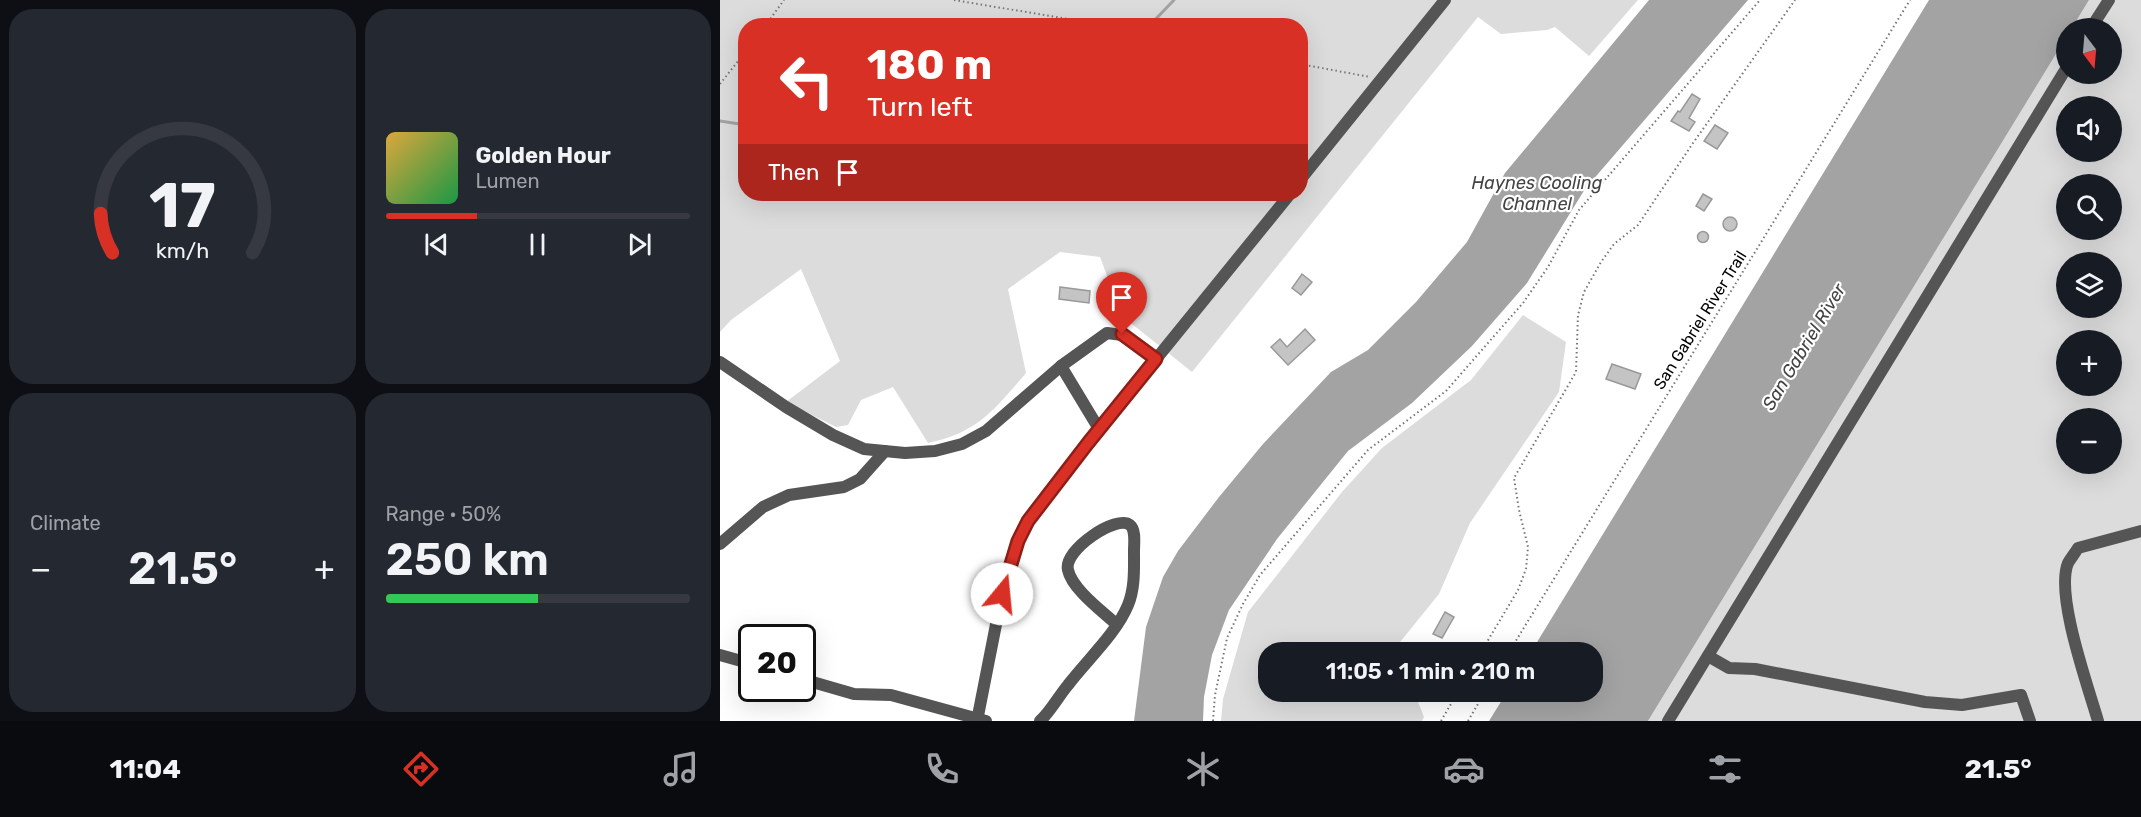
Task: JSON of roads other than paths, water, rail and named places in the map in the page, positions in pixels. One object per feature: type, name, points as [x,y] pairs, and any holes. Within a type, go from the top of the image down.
[{"type":"lane","points":[[1308,170],[1445,0]]},
{"type":"lane","points":[[2097,18],[2109,0]]},
{"type":"lane","points":[[1668,721],[2057,84]]},
{"type":"lane","points":[[816,683],[854,693],[891,695],[980,720],[1002,594],[1018,541],[1028,521],[1099,429],[1284,201]]},
{"type":"lane","points":[[720,362],[786,407],[833,435],[864,449],[905,453],[935,451],[962,444],[987,431],[1061,366],[1107,333],[1122,334],[1156,359]]},
{"type":"lane","points":[[1061,366],[1099,429]]},
{"type":"lane","points":[[720,544],[763,507],[789,495],[844,487],[860,479],[885,451]]},
{"type":"lane","points":[[1040,721],[1105,640],[1128,607],[1133,584],[1134,535],[1131,526],[1119,522],[1081,544],[1070,556],[1067,566],[1068,573],[1077,587],[1116,624]]},
{"type":"lane","points":[[2098,721],[2066,607],[2065,582],[2068,564],[2078,548],[2141,531]]},
{"type":"lane","points":[[720,655],[738,660]]},
{"type":"lane","points":[[1708,656],[1729,668],[1755,669],[1925,702],[1962,705],[2021,695],[2030,721]]},
{"type":"water","name":"Haynes Cooling Channel","points":[[1649,0],[1748,0],[1585,189],[1527,283],[1472,346],[1412,403],[1348,451],[1277,539],[1229,610],[1212,655],[1204,697],[1203,721],[1134,721],[1146,627],[1163,577],[1178,551],[1263,444],[1331,372],[1368,350],[1416,302],[1467,242],[1505,173]]},
{"type":"water","name":"San Gabriel River","points":[[1929,0],[2089,0],[2078,18],[2056,18],[2056,54],[1648,721],[1489,721],[1501,702],[1603,702],[1603,642],[1537,642]]},
{"type":"waterway","points":[[1157,18],[1174,0]]},
{"type":"waterway","points":[[720,121],[738,124]]}]
